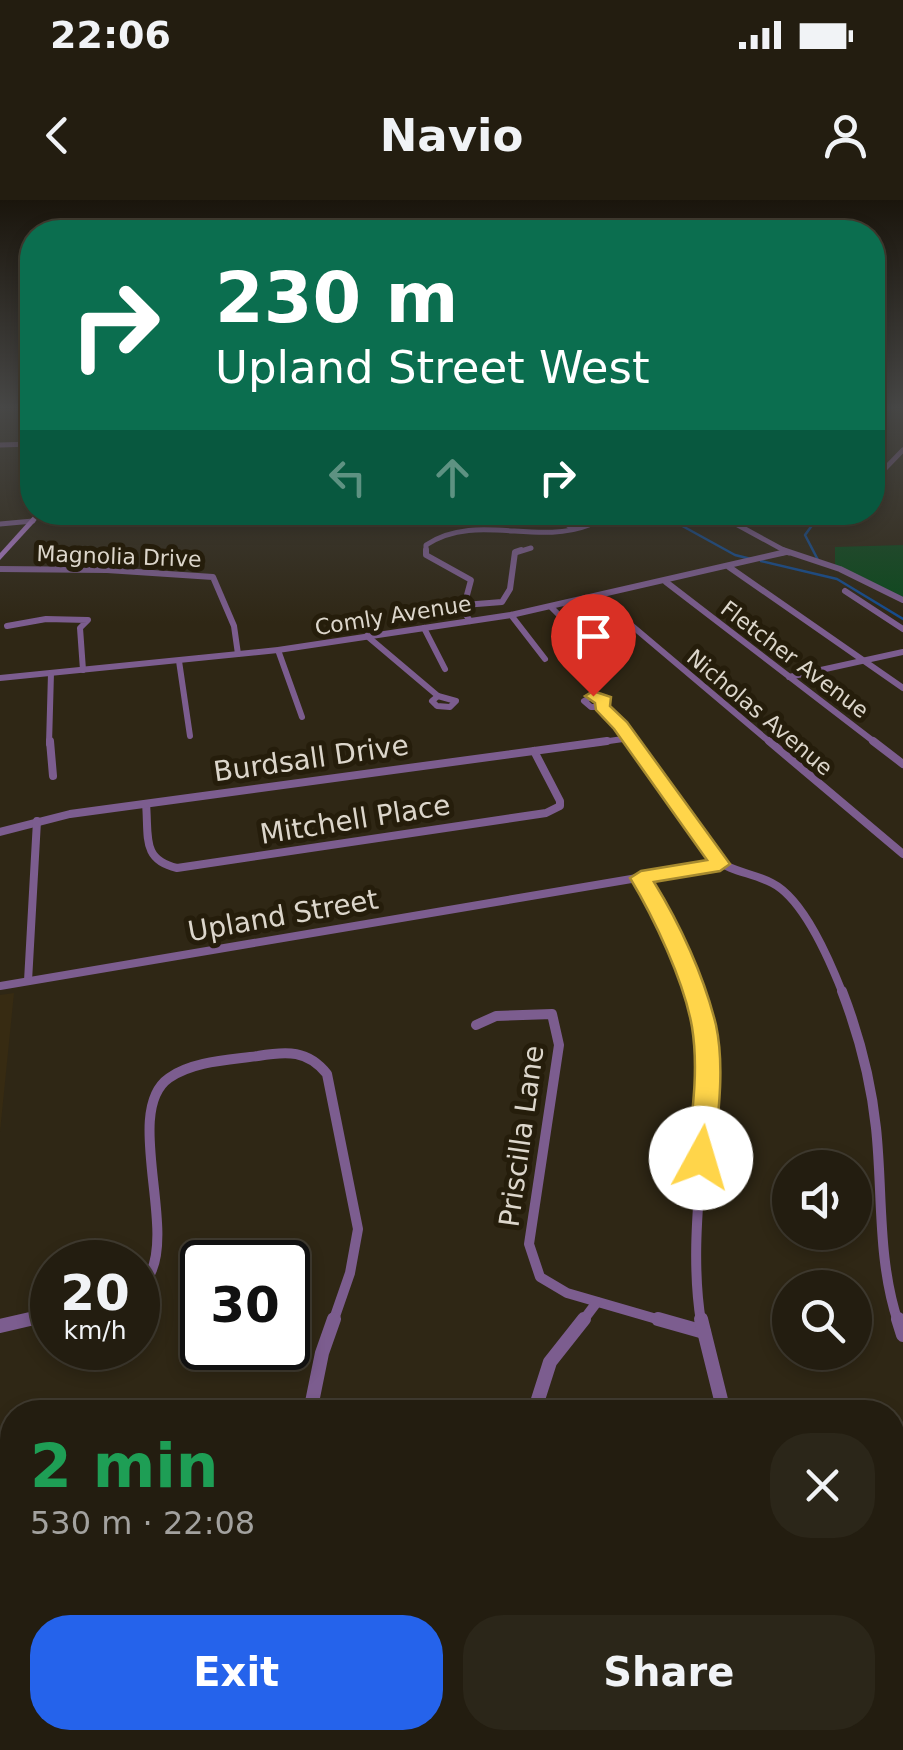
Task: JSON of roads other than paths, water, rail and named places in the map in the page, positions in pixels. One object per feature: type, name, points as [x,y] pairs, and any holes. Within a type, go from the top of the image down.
[{"type":"main road","points":[[0,558],[30,525]]},
{"type":"street","points":[[738,525],[786,552],[840,570],[903,600]]},
{"type":"street","points":[[470,621],[464,614],[464,605],[471,580],[426,554],[426,545],[435,536],[469,530],[544,536],[572,528]]},
{"type":"street","points":[[464,605],[496,605],[506,600],[510,595],[514,554],[532,548]]},
{"type":"street","name":"Comly Avenue","points":[[0,678],[278,650],[511,615],[599,598],[786,552]]},
{"type":"street","points":[[730,567],[903,688]]},
{"type":"street","name":"Magnolia Drive","points":[[0,570],[107,570],[213,577],[234,626],[238,654]]},
{"type":"street","name":"Fletcher Avenue","points":[[666,582],[903,764]]},
{"type":"street","points":[[845,591],[903,629]]},
{"type":"street","name":"Nicholas Avenue","points":[[599,598],[901,852]]},
{"type":"street","points":[[552,608],[584,640]]},
{"type":"street","points":[[511,615],[545,658]]},
{"type":"street","points":[[7,626],[46,619],[88,620],[80,628],[83,670]]},
{"type":"street","points":[[424,628],[445,669]]},
{"type":"street","points":[[367,636],[438,696]]},
{"type":"street","points":[[278,650],[302,717]]},
{"type":"street","points":[[789,677],[903,652]]},
{"type":"street","points":[[179,660],[190,736]]},
{"type":"street","points":[[51,673],[49,764],[53,776]]},
{"type":"street","points":[[602,706],[630,738],[720,864],[762,876],[782,889],[825,952],[839,986],[872,1103],[882,1263],[903,1335]]},
{"type":"street","name":"Burdsall Drive","points":[[0,832],[37,821],[146,804],[630,738]]},
{"type":"street","name":"Mitchell Place","points":[[146,804],[154,862],[177,868],[254,858],[546,813],[560,806],[560,801],[534,751]]},
{"type":"street","points":[[28,981],[37,821]]},
{"type":"street","name":"Upland Street","points":[[0,986],[720,864]]},
{"type":"street","points":[[641,878],[666,919],[704,1026],[707,1088],[695,1210],[704,1332],[721,1400]]},
{"type":"street","name":"Priscilla Lane","points":[[476,1025],[496,1016],[552,1014],[559,1045],[534,1204],[530,1257],[549,1286],[597,1302]]},
{"type":"street","points":[[159,1240],[152,1108],[159,1086],[174,1075],[214,1062],[285,1052],[316,1059],[327,1074],[358,1229],[350,1273],[322,1353],[312,1400]]},
{"type":"street","points":[[538,1400],[550,1362],[597,1302],[704,1332]]},
{"type":"street","points":[[0,1326],[30,1319]]},
{"type":"waterway","points":[[681,525],[735,555],[751,559]]},
{"type":"waterway","points":[[812,525],[805,535],[818,560]]},
{"type":"waterway","points":[[761,561],[837,579],[903,619]]}]
